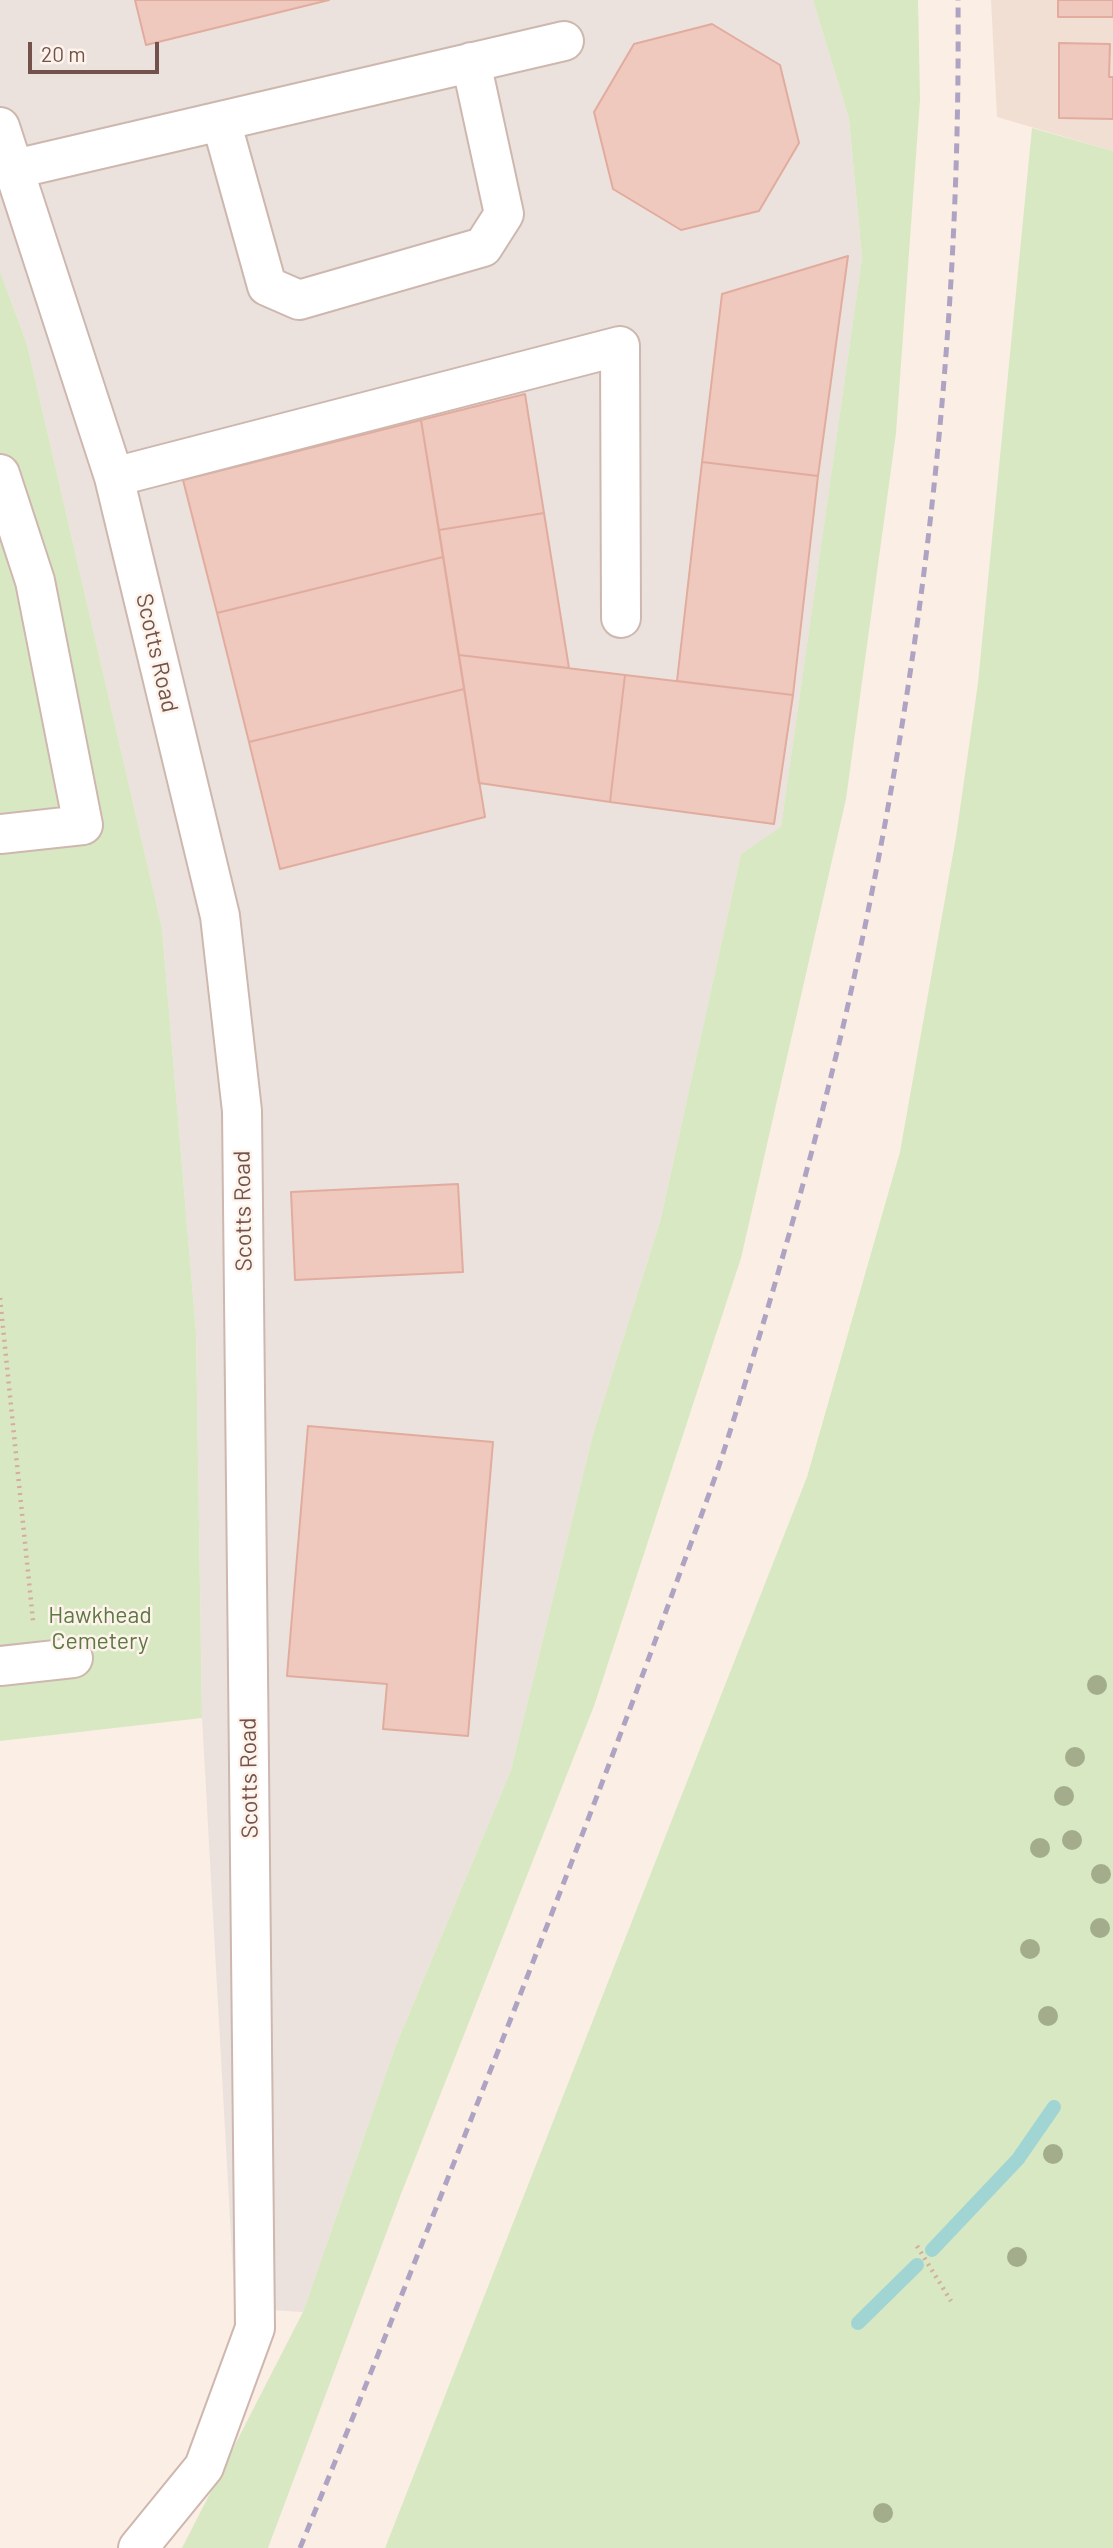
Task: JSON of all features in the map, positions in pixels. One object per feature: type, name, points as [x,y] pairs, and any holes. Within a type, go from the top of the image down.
[{"type":"street","points":[[15,169],[564,41]]},
{"type":"street","points":[[221,121],[267,286],[299,300],[483,247],[505,214],[471,62]]},
{"type":"street","name":"Scotts Road","points":[[0,127],[114,477],[220,916],[242,1111],[255,2328],[204,2467],[138,2548]]},
{"type":"street","points":[[114,477],[620,346],[621,618]]},
{"type":"street","points":[[0,474],[36,581],[83,824],[0,834]]},
{"type":"street","points":[[0,1666],[55,1660]]},
{"type":"path","points":[[0,1298],[55,1660]]},
{"type":"path","points":[[917,2246],[951,2301]]},
{"type":"shaded area","points":[[0,0],[813,0],[849,119],[862,258],[781,828],[741,854],[660,1222],[593,1434],[511,1770],[396,2045],[303,2312],[235,2308],[202,1718],[196,1332],[162,928],[27,344],[0,271]]},
{"type":"shaded area","points":[[991,0],[1113,0],[1113,151],[997,117]]},
{"type":"green space","points":[[813,0],[918,0],[920,100],[896,433],[846,799],[741,1258],[594,1706],[401,2194],[268,2548],[182,2548],[303,2312],[396,2045],[511,1770],[593,1434],[660,1222],[741,854],[781,827],[862,258],[849,119]]},
{"type":"green space","points":[[1032,128],[1113,151],[1113,2548],[385,2548],[807,1477],[900,1152],[956,837],[978,683]]},
{"type":"green space","name":"Hawkhead Cemetery","points":[[0,271],[27,344],[162,928],[196,1332],[202,1718],[0,1741]]},
{"type":"building","points":[[135,0],[329,0],[146,45]]},
{"type":"building","points":[[1058,0],[1113,0],[1113,17],[1058,17]]},
{"type":"building","points":[[712,24],[780,65],[799,143],[759,211],[681,230],[613,189],[594,112],[634,44]]},
{"type":"building","points":[[1059,43],[1110,44],[1109,77],[1113,77],[1113,119],[1059,118]]},
{"type":"building","points":[[848,256],[818,476],[702,462],[722,294]]},
{"type":"building","points":[[525,394],[544,513],[439,530],[421,420]]},
{"type":"building","points":[[421,420],[443,557],[217,613],[183,480]]},
{"type":"building","points":[[702,462],[818,476],[793,695],[677,681]]},
{"type":"building","points":[[544,513],[569,668],[459,655],[439,530]]},
{"type":"building","points":[[443,557],[464,689],[249,742],[217,613]]},
{"type":"building","points":[[459,655],[625,675],[610,802],[479,783]]},
{"type":"building","points":[[625,675],[793,695],[774,824],[610,802]]},
{"type":"building","points":[[464,689],[485,817],[280,869],[249,742]]},
{"type":"building","points":[[458,1184],[463,1272],[295,1280],[291,1192]]},
{"type":"building","points":[[308,1426],[493,1442],[468,1736],[383,1729],[387,1684],[287,1676]]},
{"type":"waterway","points":[[932,2250],[1018,2159],[1054,2107]]},
{"type":"waterway","points":[[858,2323],[917,2265]]},
{"type":"railway","points":[[300,2548],[537,1952],[708,1498],[759,1336],[819,1124],[872,893],[915,640],[931,512],[944,385],[952,257],[958,0]]}]
